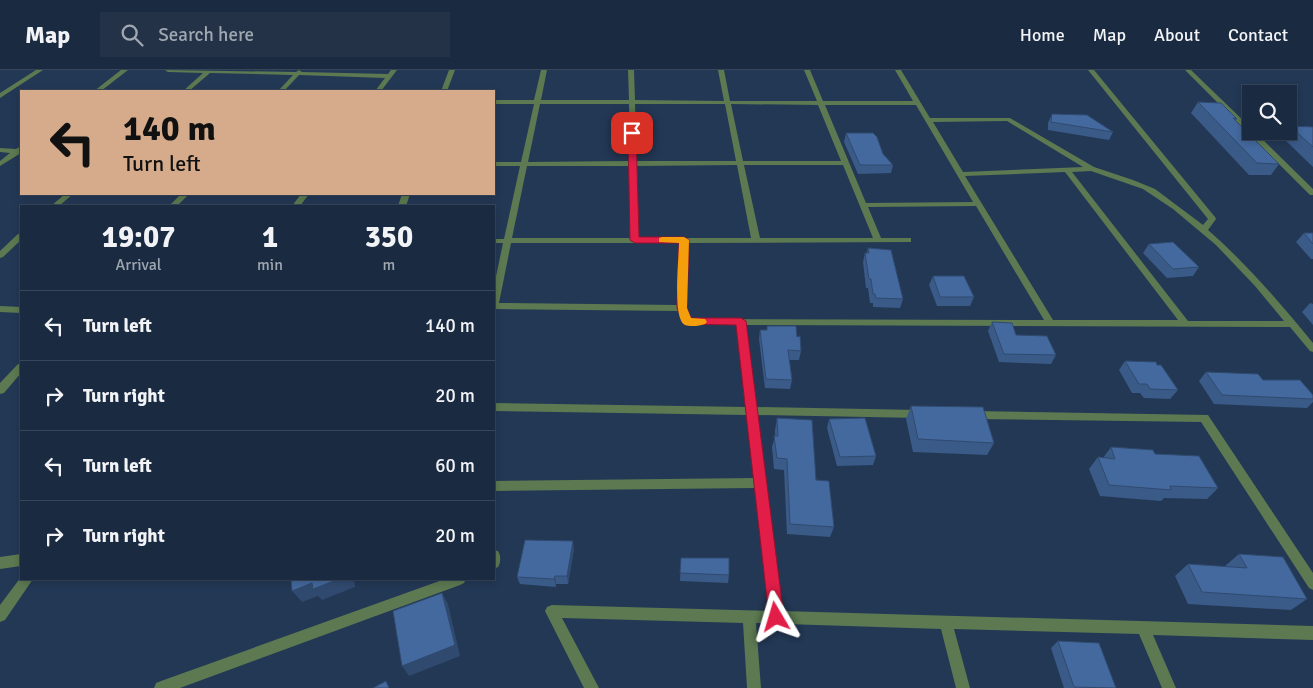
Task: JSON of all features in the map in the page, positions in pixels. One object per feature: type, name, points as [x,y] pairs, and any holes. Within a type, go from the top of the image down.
[{"type":"street","points":[[0,96],[40,70]]},
{"type":"street","points":[[98,90],[125,70]]},
{"type":"street","points":[[168,70],[298,72],[389,76]]},
{"type":"street","points":[[187,90],[209,70]]},
{"type":"street","points":[[379,90],[394,70]]},
{"type":"street","points":[[444,90],[452,70]]},
{"type":"street","points":[[495,301],[544,70]]},
{"type":"street","points":[[631,70],[635,240]]},
{"type":"street","points":[[721,70],[756,240]]},
{"type":"street","points":[[807,70],[878,240]]},
{"type":"street","points":[[898,70],[1050,323]]},
{"type":"street","points":[[1091,70],[1212,219],[1204,231]]},
{"type":"street","points":[[1188,70],[1313,193]]},
{"type":"street","points":[[281,90],[298,72]]},
{"type":"street","points":[[495,102],[918,103]]},
{"type":"street","points":[[928,120],[1008,119],[1092,169],[1151,190],[1204,231],[1241,264],[1313,350]]},
{"type":"street","points":[[0,150],[20,150]]},
{"type":"street","points":[[0,164],[20,150]]},
{"type":"street","points":[[495,164],[846,162]]},
{"type":"street","points":[[961,174],[1092,169]]},
{"type":"street","points":[[1067,170],[1185,323]]},
{"type":"street","points":[[56,205],[68,195]]},
{"type":"street","points":[[174,205],[184,195]]},
{"type":"street","points":[[864,205],[978,204]]},
{"type":"street","points":[[0,255],[20,237]]},
{"type":"street","points":[[495,240],[908,240]]},
{"type":"street","points":[[684,240],[682,308],[688,322],[1292,324]]},
{"type":"street","points":[[495,306],[682,308]]},
{"type":"street","points":[[0,309],[20,310]]},
{"type":"street","points":[[741,321],[776,617]]},
{"type":"street","points":[[0,390],[20,368]]},
{"type":"street","points":[[495,407],[928,414]]},
{"type":"street","points":[[958,414],[1204,418],[1313,584]]},
{"type":"street","points":[[495,486],[759,483]]},
{"type":"street","points":[[0,563],[20,560]]},
{"type":"street","points":[[0,616],[26,580]]},
{"type":"street","points":[[161,688],[457,580]]},
{"type":"street","points":[[592,688],[552,611],[1313,633]]},
{"type":"street","points":[[749,616],[754,688]]},
{"type":"street","points":[[946,622],[963,688]]},
{"type":"street","points":[[1143,628],[1168,688]]},
{"type":"building","points":[[1198,102],[1221,103],[1237,119],[1233,118],[1242,127],[1242,140],[1255,140],[1279,164],[1257,163]]},
{"type":"building","points":[[1052,114],[1087,115],[1113,132],[1051,122]]},
{"type":"building","points":[[1297,126],[1313,127],[1313,147],[1297,132]]},
{"type":"building","points":[[846,133],[873,133],[877,137],[883,154],[893,165],[860,165]]},
{"type":"building","points":[[1304,233],[1313,233],[1313,244]]},
{"type":"building","points":[[1173,242],[1199,267],[1173,269],[1149,244]]},
{"type":"building","points":[[868,248],[891,250],[903,299],[876,298],[875,294],[873,294],[865,253],[869,253]]},
{"type":"building","points":[[933,276],[964,276],[974,297],[940,297]]},
{"type":"building","points":[[992,322],[1012,323],[1016,335],[1047,336],[1056,355],[1004,354]]},
{"type":"building","points":[[767,326],[796,326],[797,337],[800,336],[801,351],[788,350],[792,380],[766,379],[760,330],[767,330]]},
{"type":"building","points":[[1125,361],[1156,362],[1157,365],[1161,365],[1178,390],[1150,389],[1147,384],[1139,384]]},
{"type":"building","points":[[1206,372],[1258,374],[1263,380],[1300,380],[1313,395],[1313,399],[1222,395]]},
{"type":"building","points":[[911,406],[983,407],[994,443],[918,439]]},
{"type":"building","points":[[777,418],[812,420],[816,480],[829,481],[834,527],[790,524],[787,459],[777,458],[774,436],[778,436]]},
{"type":"building","points":[[865,418],[876,456],[840,457],[829,419]]},
{"type":"building","points":[[1111,447],[1153,450],[1155,454],[1199,456],[1218,488],[1170,486],[1171,490],[1109,485],[1098,457],[1115,459]]},
{"type":"building","points":[[525,540],[573,541],[567,576],[555,576],[554,579],[517,577]]},
{"type":"building","points":[[1239,554],[1283,557],[1307,599],[1202,592],[1188,564],[1247,568]]},
{"type":"building","points":[[681,558],[729,558],[729,575],[680,573]]},
{"type":"building","points":[[291,580],[336,580],[313,589],[312,583],[292,591]]},
{"type":"building","points":[[442,593],[455,645],[402,666],[393,611]]},
{"type":"building","points":[[1058,641],[1099,643],[1116,688],[1074,687]]},
{"type":"building","points":[[386,681],[389,688],[373,688]]},
{"type":"slow traffic","points":[[662,240],[684,240],[682,308],[688,322],[701,322]]},
{"type":"route","points":[[632,133],[635,240],[684,240],[682,308],[688,322],[741,321],[776,617]]}]
